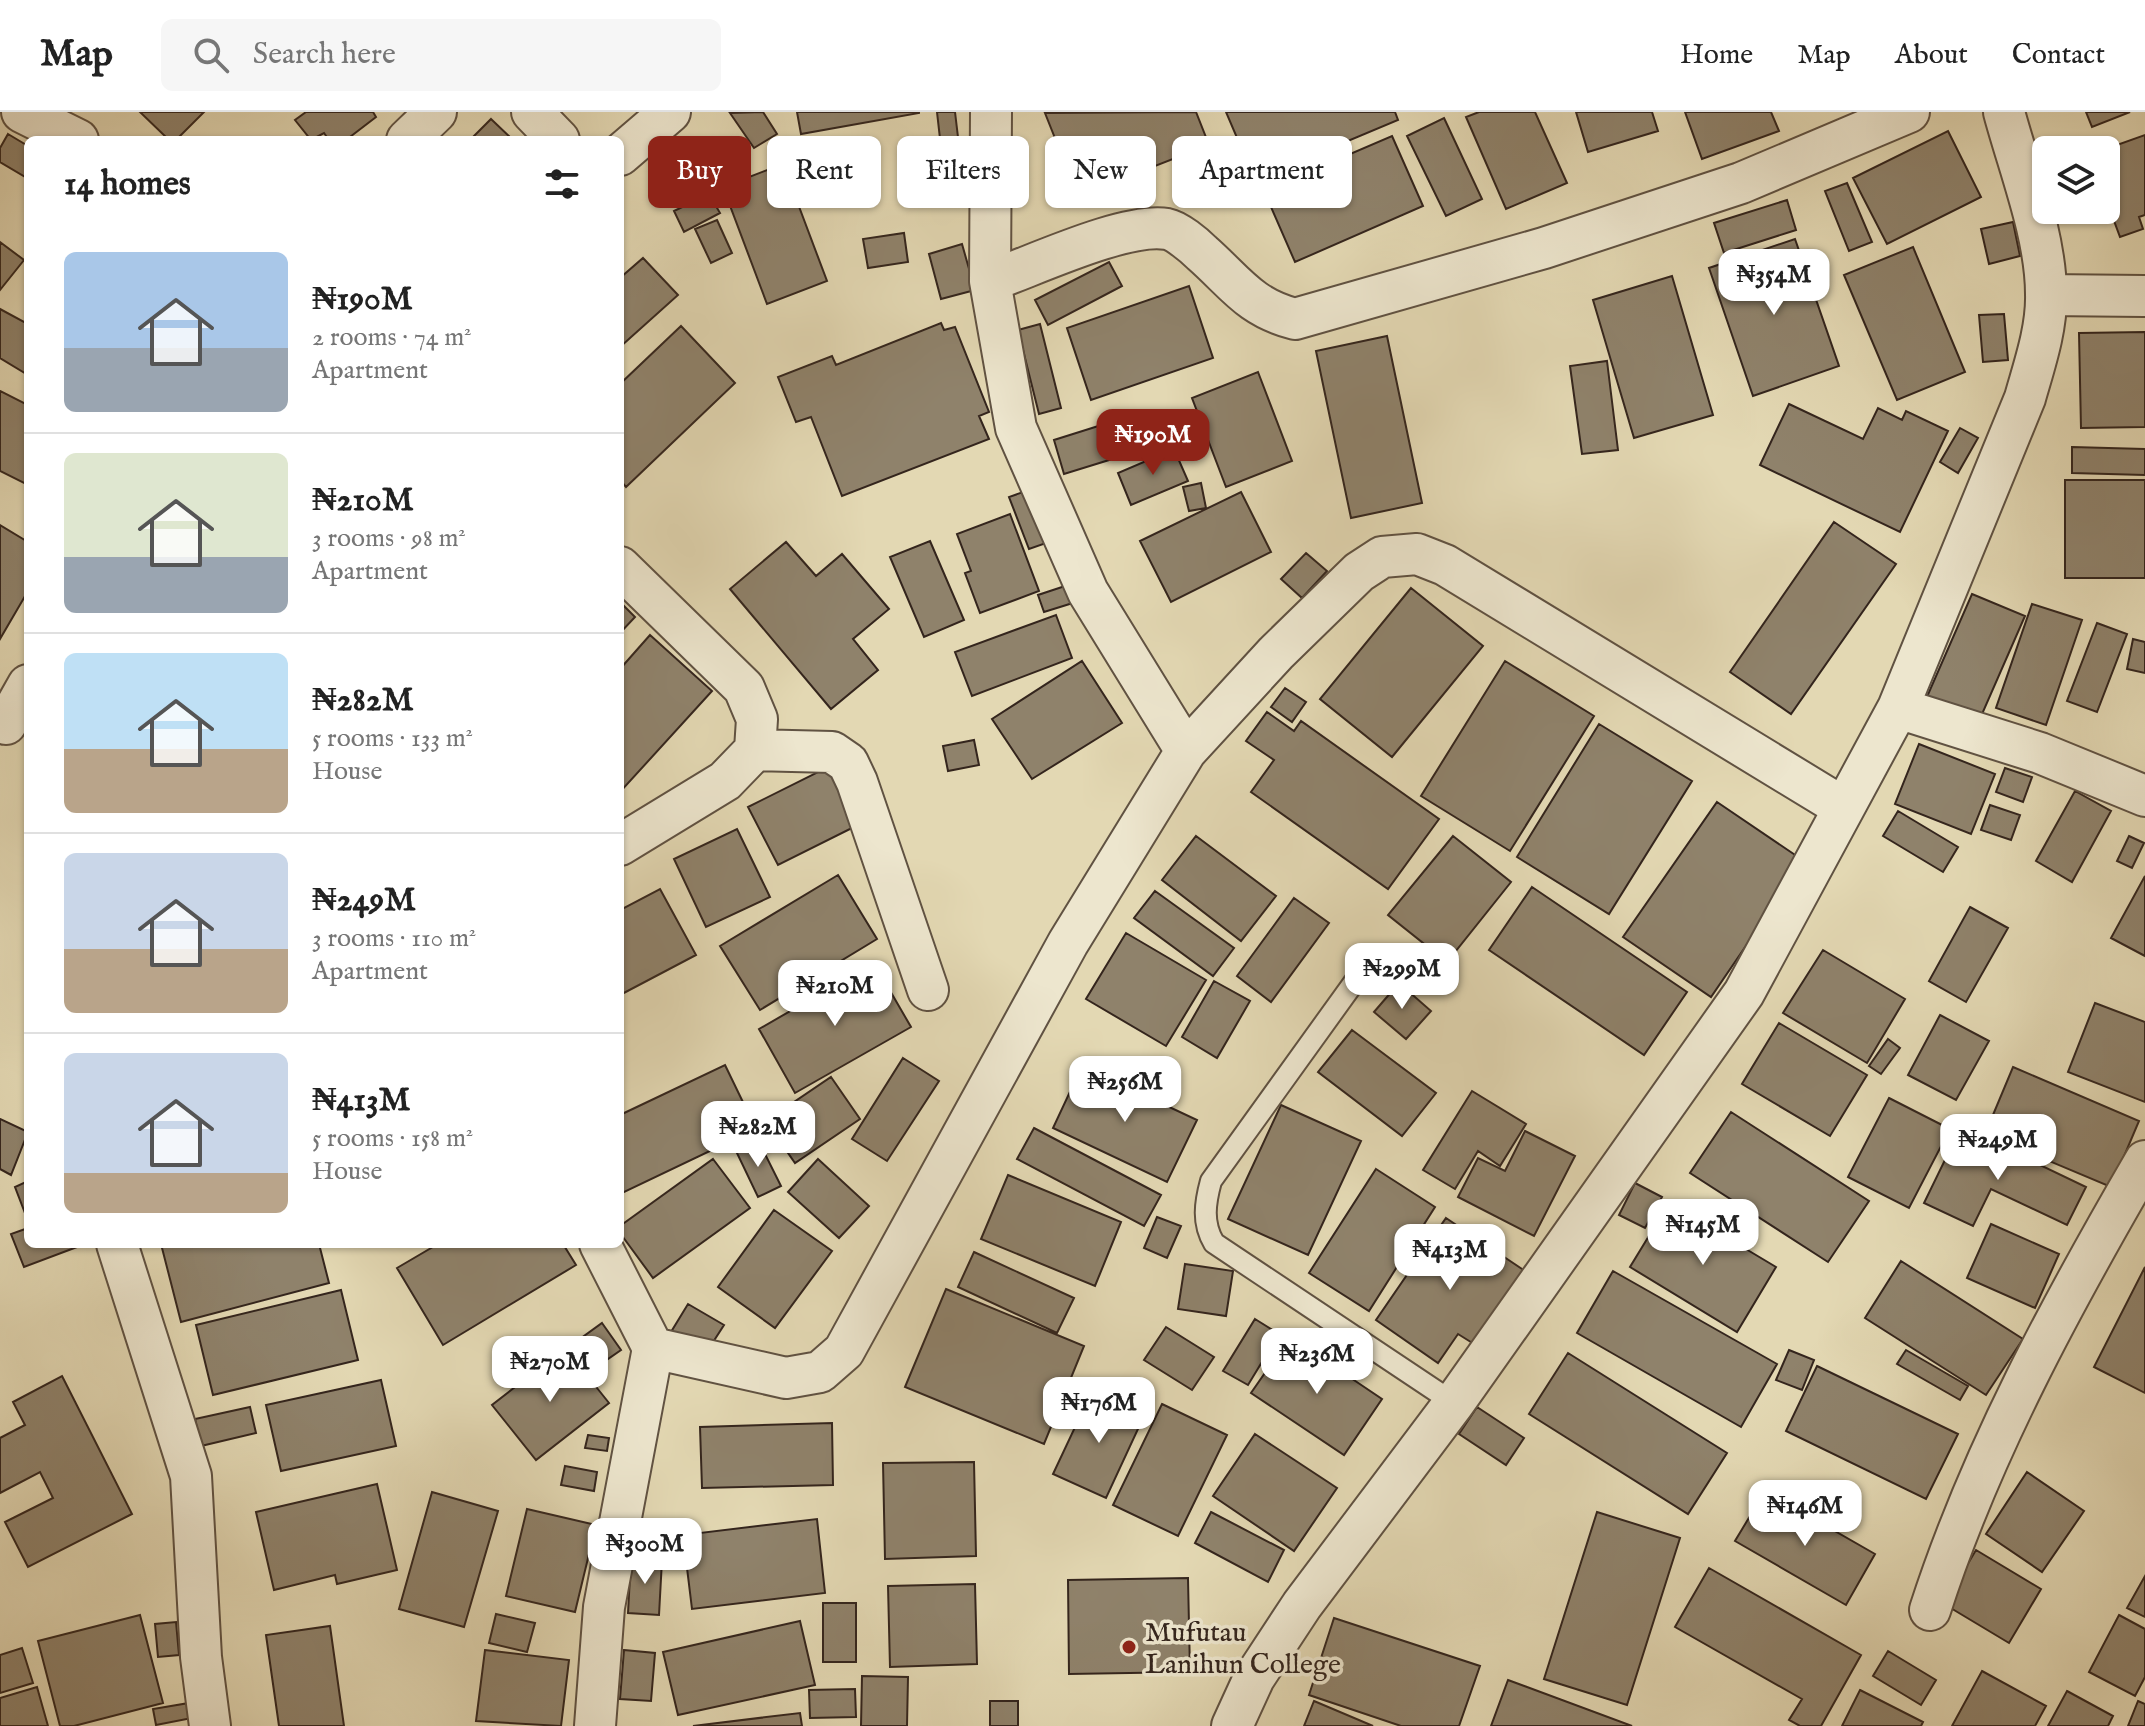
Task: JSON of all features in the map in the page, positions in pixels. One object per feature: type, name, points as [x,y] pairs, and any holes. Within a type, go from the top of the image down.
[{"type":"street","points":[[22,112],[70,136]]},
{"type":"street","points":[[411,136],[436,112]]},
{"type":"street","points":[[532,112],[555,136]]},
{"type":"street","points":[[624,152],[670,112]]},
{"type":"street","points":[[991,112],[990,281],[1016,428],[1088,592],[1186,751]]},
{"type":"street","points":[[990,281],[1127,232],[1169,229],[1200,251],[1246,298],[1267,312],[1295,319],[1544,248],[1741,183],[1909,112]]},
{"type":"street","points":[[1232,1726],[1254,1678],[1302,1605],[1454,1403],[1744,993],[1898,708],[2025,398],[2038,350],[2046,295],[2035,225],[2004,112]]},
{"type":"street","points":[[2046,295],[2145,296]]},
{"type":"street","points":[[653,1348],[786,1378],[820,1372],[844,1351],[1068,943],[1186,751],[1276,653],[1359,572],[1382,557],[1417,554],[1475,583],[1844,808]]},
{"type":"street","points":[[624,571],[744,688],[757,719],[755,750],[725,781],[624,843]]},
{"type":"street","points":[[11,727],[24,695]]},
{"type":"street","points":[[1898,708],[2040,753],[2145,796]]},
{"type":"street","points":[[755,750],[832,752],[848,763],[928,990]]},
{"type":"street","points":[[1930,1610],[1953,1540],[2065,1299],[2145,1161]]},
{"type":"street","points":[[118,1248],[191,1476],[201,1657],[210,1726]]},
{"type":"street","points":[[595,1726],[604,1607],[653,1348],[602,1248]]},
{"type":"lane","points":[[1355,981],[1211,1181],[1205,1214],[1206,1231],[1214,1243],[1454,1403]]},
{"type":"building","points":[[140,112],[204,112],[180,136],[165,136]]},
{"type":"building","points":[[306,112],[373,112],[376,117],[351,136],[326,136],[324,133],[308,136],[295,120]]},
{"type":"building","points":[[763,112],[777,134],[767,136],[767,140],[754,148],[751,136],[746,136],[730,113]]},
{"type":"building","points":[[797,112],[919,112],[919,113],[801,134]]},
{"type":"building","points":[[937,112],[955,112],[958,136],[940,136]]},
{"type":"building","points":[[1196,112],[1205,136],[1172,136],[1172,159],[1156,166],[1156,136],[1054,136],[1045,113]]},
{"type":"building","points":[[1226,112],[1395,112],[1398,120],[1352,139],[1352,136],[1236,136]]},
{"type":"building","points":[[1479,112],[1535,112],[1567,183],[1506,209],[1466,117]]},
{"type":"building","points":[[1576,112],[1652,112],[1658,131],[1588,152]]},
{"type":"building","points":[[1685,112],[1771,112],[1779,131],[1702,159]]},
{"type":"building","points":[[2086,112],[2130,112],[2092,127]]},
{"type":"building","points":[[1444,118],[1482,199],[1446,216],[1407,136]]},
{"type":"building","points":[[491,119],[509,136],[474,136]]},
{"type":"building","points":[[1948,131],[1981,197],[1887,244],[1853,178]]},
{"type":"building","points":[[8,134],[24,144],[24,176],[0,162],[0,148]]},
{"type":"building","points":[[2145,135],[2145,215],[2139,217],[2143,229],[2120,237],[2115,224],[2120,224],[2120,144]]},
{"type":"building","points":[[1392,136],[1423,206],[1295,262],[1271,208],[1352,208],[1352,153]]},
{"type":"building","points":[[767,170],[767,208],[800,208],[827,281],[767,304],[731,208],[751,208],[751,176]]},
{"type":"building","points":[[1847,183],[1872,242],[1849,251],[1825,191]]},
{"type":"building","points":[[1787,200],[1796,230],[1724,253],[1714,223]]},
{"type":"building","points":[[680,208],[717,208],[720,213],[684,232],[674,211]]},
{"type":"building","points":[[717,220],[732,253],[711,263],[695,229]]},
{"type":"building","points":[[2013,222],[2020,256],[1989,264],[1981,229]]},
{"type":"building","points":[[904,233],[908,262],[868,268],[863,239]]},
{"type":"building","points":[[1795,239],[1839,366],[1753,396],[1709,268]]},
{"type":"building","points":[[0,242],[24,260],[0,290]]},
{"type":"building","points":[[962,244],[975,290],[941,299],[929,254]]},
{"type":"building","points":[[1913,247],[1965,372],[1897,400],[1844,275]]},
{"type":"building","points":[[643,258],[678,295],[624,343],[624,275]]},
{"type":"building","points":[[1109,262],[1122,286],[1048,325],[1035,300]]},
{"type":"building","points":[[1672,276],[1713,415],[1634,438],[1593,300]]},
{"type":"building","points":[[1189,286],[1213,358],[1091,400],[1067,328]]},
{"type":"building","points":[[0,309],[24,322],[24,373],[0,358]]},
{"type":"building","points":[[2004,314],[2008,360],[1983,362],[1979,315]]},
{"type":"building","points":[[941,323],[944,330],[955,327],[989,412],[979,416],[989,439],[842,496],[811,417],[796,422],[778,377],[832,356],[836,365]]},
{"type":"building","points":[[1040,324],[1061,408],[1039,414],[1018,330]]},
{"type":"building","points":[[681,326],[735,383],[626,487],[624,380]]},
{"type":"building","points":[[2145,332],[2145,427],[2081,428],[2079,333]]},
{"type":"building","points":[[1387,336],[1422,503],[1351,518],[1316,351]]},
{"type":"building","points":[[1607,361],[1618,450],[1582,454],[1570,366]]},
{"type":"building","points":[[1258,372],[1292,461],[1226,487],[1192,398]]},
{"type":"building","points":[[0,391],[24,403],[24,483],[0,471]]},
{"type":"building","points":[[1789,404],[1863,439],[1878,408],[1902,420],[1906,411],[1948,431],[1900,532],[1760,465]]},
{"type":"building","points":[[1111,422],[1122,456],[1064,474],[1054,440]]},
{"type":"building","points":[[1960,428],[1978,438],[1958,473],[1940,462]]},
{"type":"building","points":[[2072,447],[2145,449],[2145,475],[2072,473]]},
{"type":"building","points":[[1174,449],[1188,481],[1131,505],[1118,473]]},
{"type":"building","points":[[2065,480],[2145,480],[2145,578],[2065,578]]},
{"type":"building","points":[[1201,483],[1206,508],[1189,511],[1183,487]]},
{"type":"building","points":[[1032,489],[1052,541],[1029,549],[1009,497]]},
{"type":"building","points":[[1241,492],[1271,552],[1171,602],[1140,541]]},
{"type":"building","points":[[1010,514],[1039,591],[980,613],[965,573],[971,571],[957,534]]},
{"type":"building","points":[[1834,522],[1896,564],[1791,714],[1730,672]]},
{"type":"building","points":[[0,525],[24,540],[24,598],[0,639]]},
{"type":"building","points":[[930,541],[964,620],[924,637],[890,557]]},
{"type":"building","points":[[786,542],[816,576],[842,554],[889,609],[853,639],[878,670],[831,709],[730,589]]},
{"type":"building","points":[[1306,553],[1327,571],[1302,598],[1281,579]]},
{"type":"building","points":[[1071,584],[1076,602],[1044,612],[1038,595]]},
{"type":"building","points":[[1411,588],[1483,646],[1392,757],[1320,699]]},
{"type":"building","points":[[1972,594],[2025,616],[1979,721],[1926,699]]},
{"type":"building","points":[[2032,604],[2082,620],[2046,725],[1996,708]]},
{"type":"building","points":[[624,606],[635,617],[624,629]]},
{"type":"building","points":[[1056,615],[1072,658],[972,696],[955,652]]},
{"type":"building","points":[[2097,623],[2127,634],[2097,712],[2067,701]]},
{"type":"building","points":[[650,635],[712,691],[624,788],[624,664]]},
{"type":"building","points":[[2133,639],[2145,642],[2145,673],[2127,669]]},
{"type":"building","points":[[1082,661],[1122,723],[1032,779],[992,719]]},
{"type":"building","points":[[1505,661],[1594,716],[1510,851],[1421,796]]},
{"type":"building","points":[[1285,688],[1306,702],[1292,722],[1271,707]]},
{"type":"building","points":[[1267,712],[1294,731],[1301,721],[1439,819],[1388,889],[1251,792],[1274,760],[1246,741]]},
{"type":"building","points":[[1599,724],[1692,781],[1609,914],[1517,857]]},
{"type":"building","points":[[974,740],[979,765],[948,771],[943,746]]},
{"type":"building","points":[[1919,744],[1995,774],[1971,834],[1895,804]]},
{"type":"building","points":[[832,765],[862,823],[778,865],[748,807]]},
{"type":"building","points":[[2005,768],[2032,777],[2023,802],[1996,792]]},
{"type":"building","points":[[2075,791],[2111,811],[2072,882],[2036,861]]},
{"type":"building","points":[[1717,802],[1804,861],[1711,997],[1623,937]]},
{"type":"building","points":[[1990,805],[2020,815],[2011,840],[1981,830]]},
{"type":"building","points":[[1898,811],[1958,847],[1943,872],[1883,836]]},
{"type":"building","points":[[737,829],[770,897],[706,927],[674,859]]},
{"type":"building","points":[[1196,836],[1276,896],[1241,941],[1162,880]]},
{"type":"building","points":[[1453,836],[1511,882],[1447,962],[1388,915]]},
{"type":"building","points":[[2129,836],[2144,843],[2132,868],[2117,861]]},
{"type":"building","points":[[838,875],[877,939],[760,1010],[720,946]]},
{"type":"building","points":[[2145,876],[2145,956],[2111,938]]},
{"type":"building","points":[[1532,887],[1687,992],[1644,1055],[1489,950]]},
{"type":"building","points":[[660,889],[696,955],[624,993],[624,908]]},
{"type":"building","points":[[1155,891],[1234,948],[1213,976],[1134,918]]},
{"type":"building","points":[[1294,898],[1329,923],[1271,1002],[1237,976]]},
{"type":"building","points":[[1970,907],[2008,928],[1966,1002],[1929,981]]},
{"type":"building","points":[[1126,933],[1206,980],[1166,1046],[1086,999]]},
{"type":"building","points":[[1823,950],[1905,999],[1867,1063],[1783,1013]]},
{"type":"building","points":[[874,963],[911,1027],[795,1093],[759,1029]]},
{"type":"building","points":[[1214,981],[1250,1001],[1217,1058],[1182,1037]]},
{"type":"building","points":[[1399,983],[1431,1011],[1406,1039],[1374,1012]]},
{"type":"building","points":[[2095,1003],[2145,1022],[2145,1102],[2068,1072]]},
{"type":"building","points":[[1940,1015],[1989,1041],[1956,1100],[1908,1075]]},
{"type":"building","points":[[1779,1023],[1867,1075],[1830,1136],[1742,1084]]},
{"type":"building","points":[[1352,1030],[1436,1093],[1402,1136],[1318,1072]]},
{"type":"building","points":[[1888,1039],[1900,1048],[1881,1074],[1869,1066]]},
{"type":"building","points":[[903,1058],[939,1081],[887,1161],[852,1139]]},
{"type":"building","points":[[725,1065],[756,1129],[624,1192],[624,1113]]},
{"type":"building","points":[[1082,1066],[1197,1120],[1167,1182],[1053,1128]]},
{"type":"building","points":[[2013,1067],[2139,1121],[2111,1187],[1985,1134]]},
{"type":"building","points":[[831,1077],[860,1119],[795,1163],[766,1121]]},
{"type":"building","points":[[1472,1091],[1526,1124],[1500,1166],[1478,1151],[1455,1189],[1423,1170]]},
{"type":"building","points":[[1889,1098],[1950,1129],[1909,1208],[1848,1177]]},
{"type":"building","points":[[1281,1105],[1361,1141],[1308,1255],[1228,1219]]},
{"type":"building","points":[[1731,1112],[1869,1201],[1828,1262],[1690,1173]]},
{"type":"building","points":[[0,1119],[24,1130],[24,1142],[11,1175],[0,1169]]},
{"type":"building","points":[[1961,1127],[2086,1187],[2067,1225],[1991,1189],[1973,1226],[1924,1203]]},
{"type":"building","points":[[1034,1128],[1161,1195],[1144,1226],[1017,1159]]},
{"type":"building","points":[[1525,1131],[1575,1156],[1534,1236],[1458,1197],[1478,1158],[1505,1171]]},
{"type":"building","points":[[758,1140],[781,1186],[758,1197],[736,1151]]},
{"type":"building","points":[[713,1159],[750,1208],[653,1278],[624,1238],[624,1223]]},
{"type":"building","points":[[818,1159],[869,1206],[839,1238],[788,1192]]},
{"type":"building","points":[[1376,1169],[1435,1207],[1369,1311],[1309,1273]]},
{"type":"building","points":[[1008,1175],[1121,1222],[1095,1286],[981,1239]]},
{"type":"building","points":[[24,1183],[24,1211],[15,1187]]},
{"type":"building","points":[[1635,1183],[1662,1197],[1645,1228],[1619,1215]]},
{"type":"building","points":[[1669,1203],[1776,1267],[1737,1332],[1630,1267]]},
{"type":"building","points":[[774,1210],[832,1251],[775,1328],[718,1287]]},
{"type":"building","points":[[1157,1217],[1181,1226],[1167,1258],[1144,1248]]},
{"type":"building","points":[[1446,1218],[1525,1271],[1474,1344],[1458,1334],[1438,1363],[1376,1320]]},
{"type":"building","points":[[1991,1224],[2059,1254],[2035,1308],[1967,1278]]},
{"type":"building","points":[[24,1229],[24,1248],[74,1248],[24,1267],[11,1234]]},
{"type":"building","points":[[162,1248],[320,1248],[329,1283],[181,1322]]},
{"type":"building","points":[[431,1248],[565,1248],[576,1265],[443,1345],[397,1268]]},
{"type":"building","points":[[974,1252],[1074,1298],[1057,1333],[958,1287]]},
{"type":"building","points":[[1901,1261],[2023,1339],[1986,1395],[1865,1318]]},
{"type":"building","points":[[1185,1264],[1233,1271],[1226,1316],[1178,1309]]},
{"type":"building","points":[[2145,1267],[2145,1393],[2094,1367]]},
{"type":"building","points":[[1613,1271],[1777,1364],[1741,1427],[1577,1333]]},
{"type":"building","points":[[946,1289],[1084,1346],[1044,1444],[905,1387]]},
{"type":"building","points":[[341,1290],[358,1360],[213,1395],[196,1325]]},
{"type":"building","points":[[688,1304],[724,1325],[706,1353],[671,1332]]},
{"type":"building","points":[[1255,1319],[1279,1334],[1248,1385],[1223,1371]]},
{"type":"building","points":[[602,1323],[621,1350],[592,1370],[573,1344]]},
{"type":"building","points":[[1166,1327],[1214,1357],[1192,1390],[1144,1360]]},
{"type":"building","points":[[1290,1337],[1382,1399],[1344,1455],[1251,1393]]},
{"type":"building","points":[[565,1348],[609,1403],[536,1460],[492,1405]]},
{"type":"building","points":[[1789,1350],[1814,1360],[1802,1390],[1776,1380]]},
{"type":"building","points":[[1906,1350],[1968,1386],[1960,1400],[1897,1364]]},
{"type":"building","points":[[1568,1353],[1727,1453],[1688,1514],[1529,1414]]},
{"type":"building","points":[[1817,1366],[1958,1434],[1926,1499],[1786,1431]]},
{"type":"building","points":[[62,1376],[132,1514],[28,1567],[5,1522],[53,1498],[40,1472],[0,1493],[0,1438],[25,1425],[13,1402]]},
{"type":"building","points":[[381,1380],[396,1446],[281,1471],[266,1405]]},
{"type":"building","points":[[1092,1391],[1144,1416],[1106,1498],[1053,1474]]},
{"type":"building","points":[[1162,1404],[1227,1435],[1178,1536],[1113,1505]]},
{"type":"building","points":[[250,1407],[256,1433],[201,1446],[195,1419]]},
{"type":"building","points":[[1477,1407],[1524,1438],[1506,1465],[1459,1434]]},
{"type":"building","points":[[832,1423],[833,1485],[702,1488],[700,1427]]},
{"type":"building","points":[[1255,1434],[1337,1488],[1294,1551],[1213,1496]]},
{"type":"building","points":[[588,1435],[609,1438],[607,1451],[585,1448]]},
{"type":"building","points":[[974,1462],[976,1556],[885,1559],[883,1463]]},
{"type":"building","points":[[565,1466],[597,1472],[594,1491],[561,1485]]},
{"type":"building","points":[[2027,1472],[2084,1511],[2042,1572],[1986,1534]]},
{"type":"building","points":[[377,1484],[397,1570],[337,1584],[335,1575],[274,1590],[256,1512]]},
{"type":"building","points":[[1765,1491],[1875,1554],[1846,1605],[1735,1541]]},
{"type":"building","points":[[432,1492],[498,1511],[464,1627],[399,1609]]},
{"type":"building","points":[[527,1509],[596,1525],[575,1612],[506,1596]]},
{"type":"building","points":[[1211,1512],[1284,1550],[1268,1582],[1195,1543]]},
{"type":"building","points":[[1597,1512],[1680,1538],[1627,1705],[1544,1679]]},
{"type":"building","points":[[817,1519],[825,1593],[692,1609],[683,1535]]},
{"type":"building","points":[[1976,1550],[2041,1589],[2009,1643],[1944,1604]]},
{"type":"building","points":[[631,1558],[662,1560],[659,1615],[628,1613]]},
{"type":"building","points":[[1709,1568],[1861,1655],[1821,1726],[1800,1726],[1789,1720],[1802,1699],[1675,1627]]},
{"type":"building","points":[[2145,1576],[2145,1617],[2127,1608]]},
{"type":"building","points":[[1188,1578],[1190,1672],[1069,1674],[1068,1580]]},
{"type":"building","points":[[975,1584],[977,1664],[890,1667],[888,1586]]},
{"type":"building","points":[[823,1603],[856,1603],[856,1662],[823,1662]]},
{"type":"building","points":[[496,1614],[535,1623],[527,1652],[489,1643]]},
{"type":"building","points":[[140,1615],[163,1703],[74,1726],[60,1726],[38,1641]]},
{"type":"building","points":[[2119,1615],[2145,1629],[2145,1677],[2135,1696],[2089,1672]]},
{"type":"building","points":[[1334,1618],[1480,1666],[1459,1726],[1401,1726],[1309,1695]]},
{"type":"building","points":[[800,1621],[815,1685],[678,1715],[663,1652]]},
{"type":"building","points":[[176,1622],[179,1655],[158,1657],[155,1624]]},
{"type":"building","points":[[330,1626],[344,1726],[279,1726],[266,1635]]},
{"type":"building","points":[[22,1648],[33,1683],[0,1693],[0,1655]]},
{"type":"building","points":[[485,1650],[569,1660],[561,1726],[476,1721]]},
{"type":"building","points":[[624,1650],[655,1653],[651,1701],[620,1699]]},
{"type":"building","points":[[1888,1651],[1936,1680],[1921,1705],[1873,1676]]},
{"type":"building","points":[[1982,1671],[2046,1706],[2035,1726],[1952,1726]]},
{"type":"building","points":[[862,1676],[908,1677],[907,1726],[861,1726]]},
{"type":"building","points":[[1508,1680],[1632,1726],[1491,1726]]},
{"type":"building","points":[[37,1687],[48,1726],[0,1726],[0,1698]]},
{"type":"building","points":[[855,1689],[856,1717],[810,1718],[809,1690]]},
{"type":"building","points":[[1860,1690],[1923,1722],[1921,1726],[1842,1726]]},
{"type":"building","points":[[2067,1691],[2113,1716],[2108,1726],[2048,1726]]},
{"type":"building","points":[[990,1701],[1018,1701],[1018,1726],[990,1726]]},
{"type":"building","points":[[1314,1701],[1373,1726],[1304,1726]]},
{"type":"building","points":[[2138,1701],[2145,1704],[2145,1726],[2128,1726]]},
{"type":"building","points":[[189,1703],[192,1718],[156,1725],[153,1709]]},
{"type":"building","points":[[800,1713],[802,1726],[693,1726]]},
{"type":"place","name":"Mufutau Lanihun College","points":[[1129,1647]]}]
